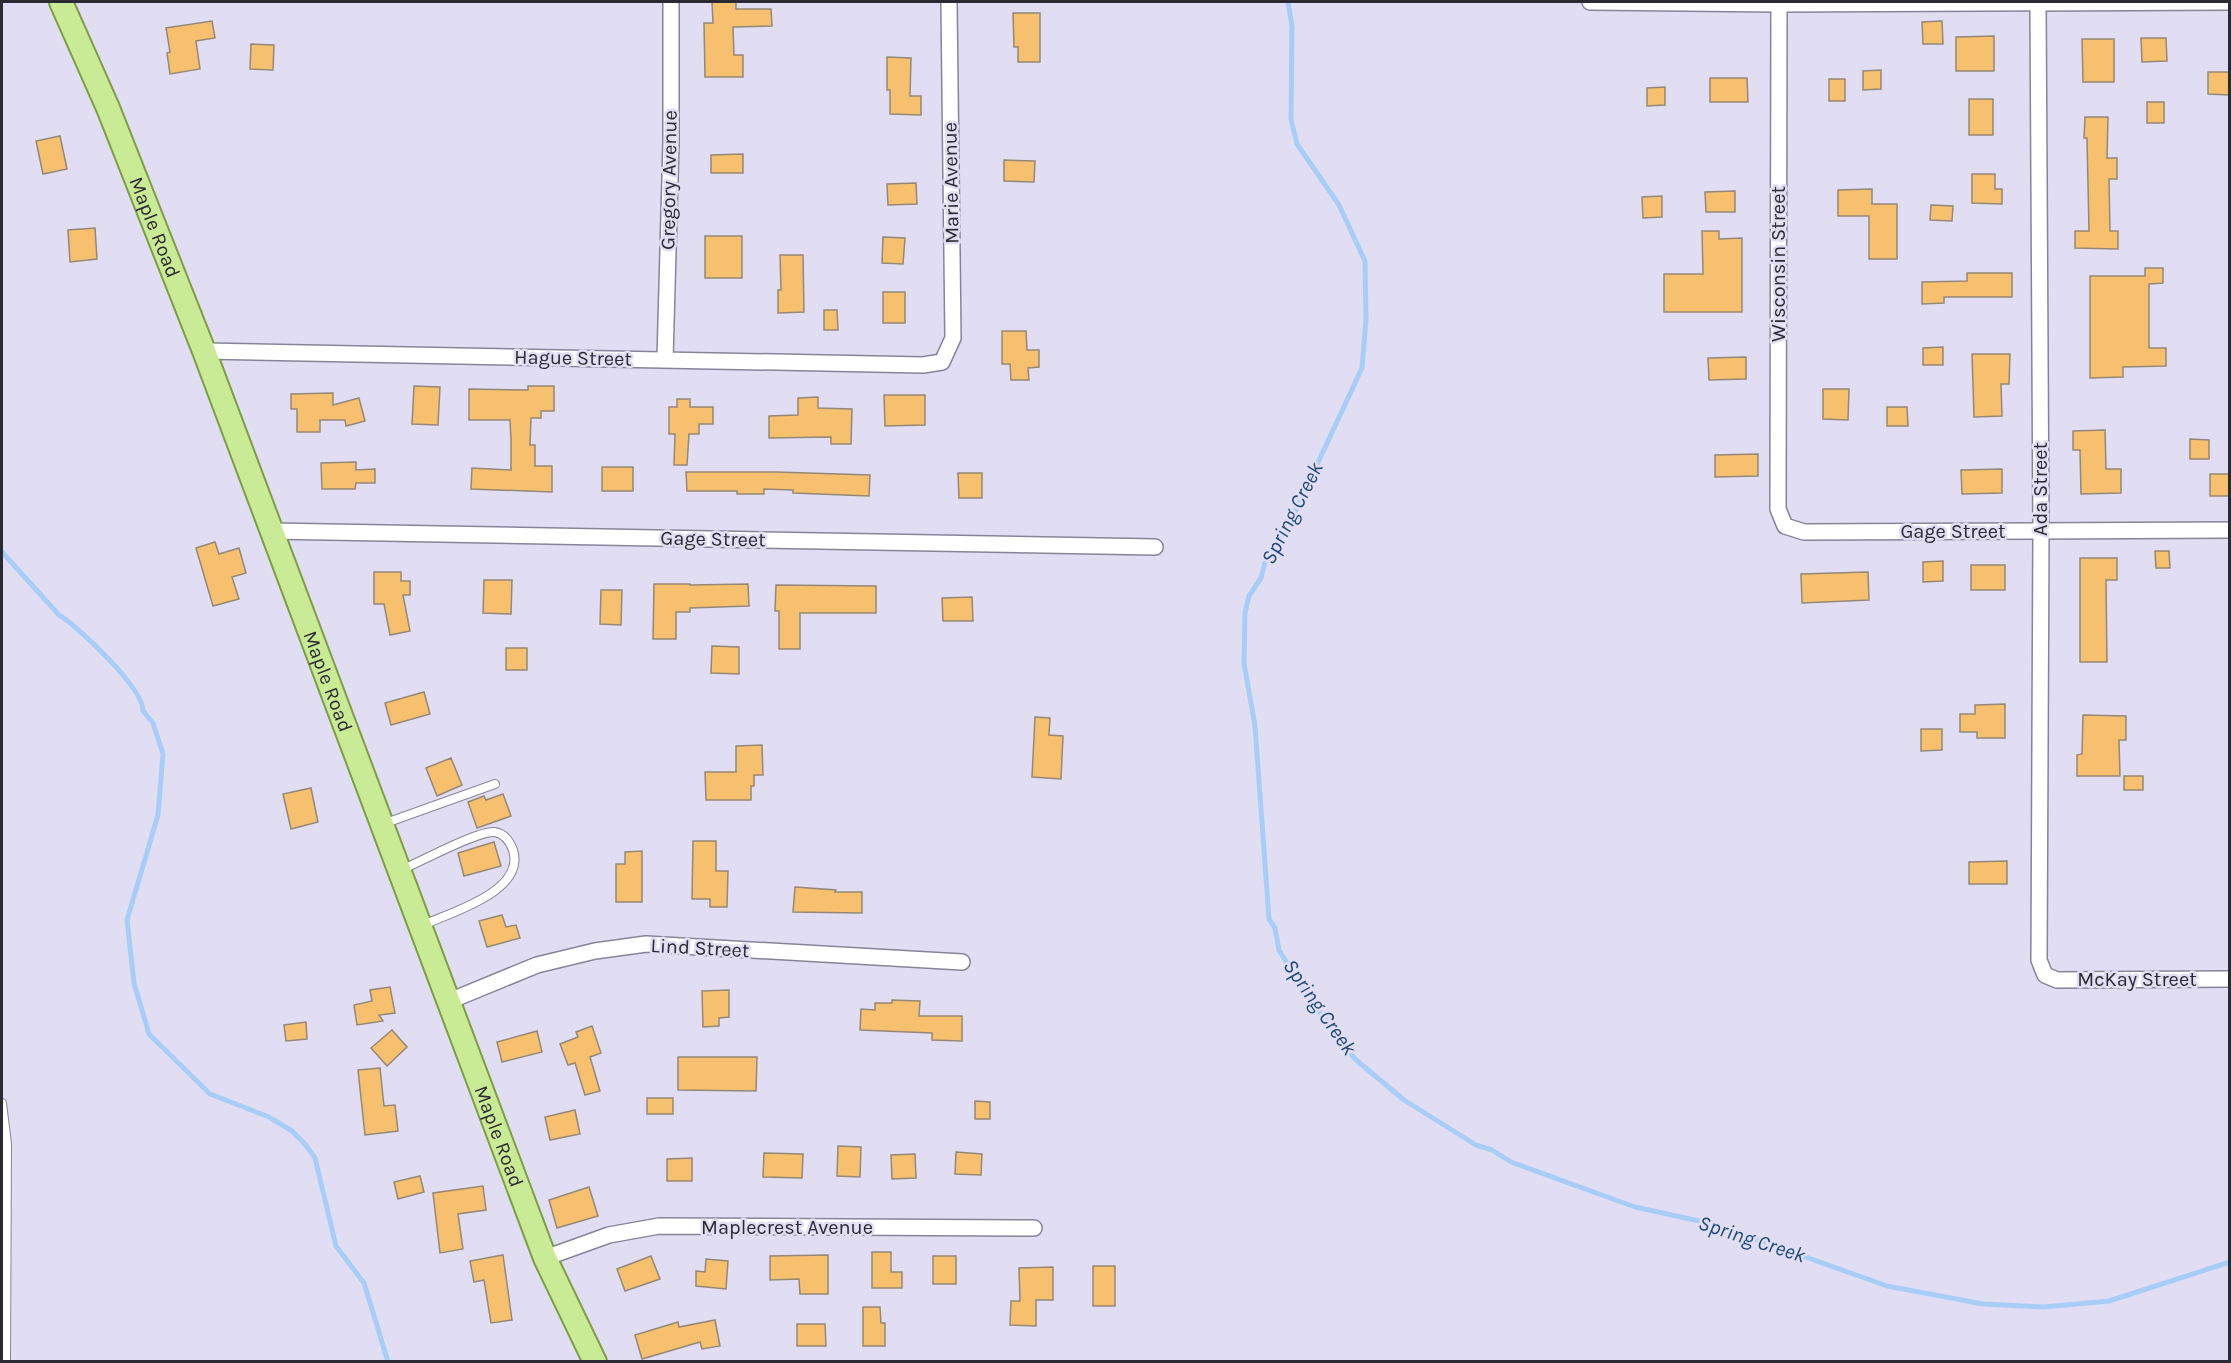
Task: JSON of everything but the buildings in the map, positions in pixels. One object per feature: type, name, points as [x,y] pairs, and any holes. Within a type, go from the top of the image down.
[{"type":"main road","name":"Maple Road","points":[[61,2],[108,108],[204,351],[545,1258],[595,1362]]},
{"type":"street","name":"Gregory Avenue","points":[[665,359],[671,142],[671,2]]},
{"type":"street","name":"Marie Avenue","points":[[942,362],[953,338],[949,2]]},
{"type":"street","points":[[1590,2],[2229,2]]},
{"type":"street","name":"Ada Street","points":[[2038,2],[2041,531],[2039,960],[2045,975]]},
{"type":"street","name":"Wisconsin Street","points":[[1779,3],[1778,509],[1785,526]]},
{"type":"street","name":"Hague Street","points":[[204,351],[923,365],[942,362]]},
{"type":"street","name":"Gage Street","points":[[1785,526],[1804,532],[2229,530]]},
{"type":"street","name":"Gage Street","points":[[271,531],[1155,547]]},
{"type":"street","name":"Lind Street","points":[[447,1002],[537,965],[595,951],[646,944],[962,962]]},
{"type":"street","name":"McKay Street","points":[[2045,975],[2057,980],[2229,979]]},
{"type":"street","name":"Maplecrest Avenue","points":[[545,1258],[609,1235],[659,1227],[1034,1228]]},
{"type":"lane","points":[[381,824],[495,784]]},
{"type":"lane","points":[[398,871],[488,833],[495,832],[509,840],[514,853],[515,867],[509,879],[491,894],[419,927]]},
{"type":"lane","points":[[2,1103],[7,1144],[6,1362]]},
{"type":"waterway","name":"Spring Creek","points":[[1288,2],[1292,26],[1291,119],[1297,144],[1339,205],[1365,261],[1366,319],[1362,368],[1294,514],[1265,562],[1261,578],[1249,596],[1245,613],[1244,663],[1255,726],[1269,919],[1275,928],[1279,950],[1303,990],[1355,1059],[1404,1100],[1476,1145],[1492,1150],[1511,1162],[1635,1207],[1713,1224],[1887,1286],[1983,1304],[2044,1307],[2109,1301],[2230,1262]]},
{"type":"waterway","points":[[2,552],[59,615],[94,644],[122,674],[133,688],[143,711],[153,723],[163,754],[158,815],[127,920],[134,983],[149,1034],[210,1094],[269,1117],[292,1131],[305,1144],[315,1158],[336,1246],[364,1283],[388,1362]]}]
